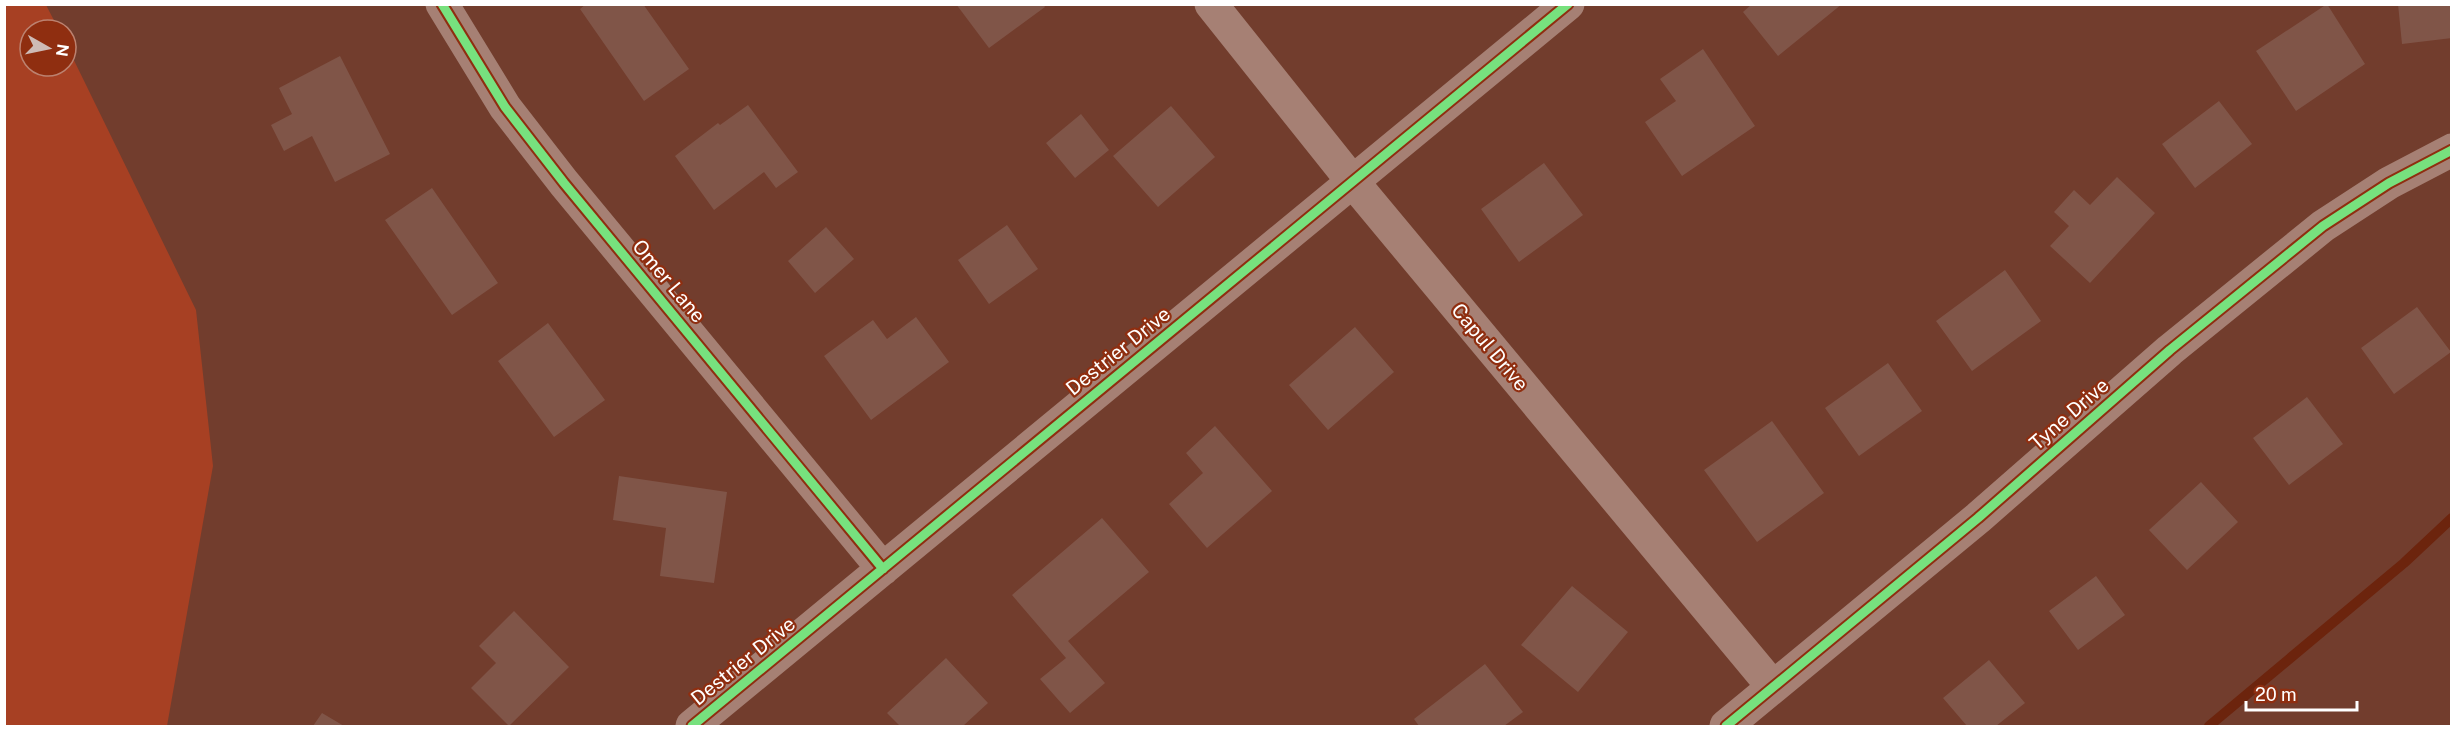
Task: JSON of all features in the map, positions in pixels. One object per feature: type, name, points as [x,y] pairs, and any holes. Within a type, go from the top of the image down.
[{"type":"street","name":"Omer Lane","points":[[442,4],[505,107],[564,183],[883,569]]},
{"type":"street","name":"Capul Drive","points":[[1211,4],[1353,182],[1773,687]]},
{"type":"street","name":"Destrier Drive","points":[[692,726],[1568,4]]},
{"type":"street","name":"Tyne Drive","points":[[1726,726],[1978,518],[2170,350],[2323,226],[2389,183],[2451,150]]},
{"type":"shaded area","points":[[4,5],[46,5],[53,18],[18,18],[18,78],[78,78],[78,69],[196,310],[213,466],[167,726],[5,726]]},
{"type":"building","points":[[586,4],[643,4],[689,69],[644,101],[580,9]]},
{"type":"building","points":[[956,4],[1043,4],[1045,7],[989,48]]},
{"type":"building","points":[[1752,4],[1842,4],[1778,56],[1743,12]]},
{"type":"building","points":[[2327,4],[2365,64],[2296,111],[2256,51]]},
{"type":"building","points":[[2398,4],[2452,4],[2452,38],[2402,44]]},
{"type":"building","points":[[1703,49],[1755,126],[1682,176],[1645,122],[1676,101],[1660,79]]},
{"type":"building","points":[[340,56],[390,154],[335,182],[312,136],[284,151],[271,125],[292,114],[279,88]]},
{"type":"building","points":[[2219,101],[2252,144],[2195,188],[2162,144]]},
{"type":"building","points":[[748,105],[798,172],[776,188],[764,172],[714,210],[675,156],[718,123],[720,125]]},
{"type":"building","points":[[1171,106],[1215,157],[1158,207],[1113,156]]},
{"type":"building","points":[[1081,114],[1109,150],[1075,178],[1046,143]]},
{"type":"building","points":[[1544,163],[1583,215],[1519,262],[1481,209]]},
{"type":"building","points":[[2117,177],[2155,213],[2090,283],[2050,246],[2069,226],[2054,212],[2074,190],[2090,205]]},
{"type":"building","points":[[432,188],[498,283],[452,315],[385,220]]},
{"type":"building","points":[[1007,225],[1038,269],[989,304],[958,260]]},
{"type":"building","points":[[826,227],[854,259],[815,293],[788,261]]},
{"type":"building","points":[[2005,270],[2041,321],[1972,371],[1936,321]]},
{"type":"building","points":[[2417,307],[2451,352],[2394,394],[2361,348]]},
{"type":"building","points":[[916,317],[949,362],[871,420],[824,356],[873,320],[887,339]]},
{"type":"building","points":[[548,323],[605,400],[554,437],[498,361]]},
{"type":"building","points":[[1355,327],[1394,372],[1328,430],[1289,385]]},
{"type":"building","points":[[1888,363],[1922,411],[1859,456],[1825,408]]},
{"type":"building","points":[[2307,397],[2343,444],[2289,485],[2253,438]]},
{"type":"building","points":[[1772,421],[1824,493],[1757,542],[1704,470]]},
{"type":"building","points":[[1215,426],[1272,491],[1207,548],[1169,504],[1203,473],[1186,453]]},
{"type":"building","points":[[619,476],[727,492],[714,583],[660,576],[666,528],[613,520]]},
{"type":"building","points":[[2201,482],[2238,522],[2187,570],[2149,530]]},
{"type":"building","points":[[1102,518],[1149,572],[1068,641],[1105,683],[1070,713],[1040,679],[1066,658],[1012,595]]},
{"type":"building","points":[[2096,576],[2125,615],[2078,650],[2049,611]]},
{"type":"building","points":[[1572,586],[1628,632],[1578,692],[1521,645]]},
{"type":"building","points":[[514,611],[569,667],[509,726],[471,688],[496,663],[479,646]]},
{"type":"building","points":[[946,658],[988,703],[963,726],[900,726],[887,713]]},
{"type":"building","points":[[1989,660],[2025,703],[1996,726],[1967,726],[1943,698]]},
{"type":"building","points":[[1485,664],[1523,712],[1504,726],[1419,726],[1414,719]]},
{"type":"building","points":[[322,713],[344,726],[313,726]]},
{"type":"waterway","points":[[2209,726],[2404,563],[2452,518]]},
{"type":"cycle path","points":[[442,4],[505,107],[564,183],[883,569]]},
{"type":"cycle path","points":[[692,726],[1568,4]]},
{"type":"cycle path","points":[[1726,726],[1978,518],[2170,350],[2323,226],[2389,183],[2452,150]]}]
